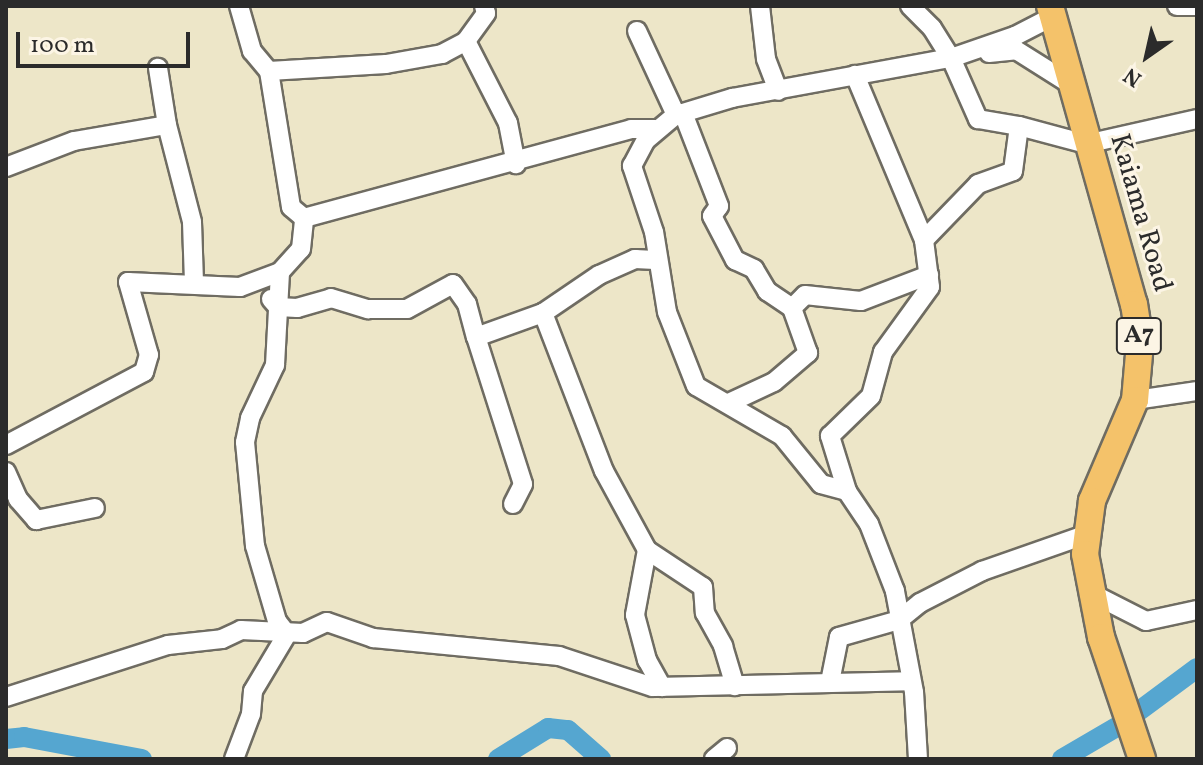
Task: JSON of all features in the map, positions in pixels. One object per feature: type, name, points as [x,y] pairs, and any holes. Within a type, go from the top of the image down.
[{"type":"highway","name":"Kaiama Road","points":[[1051,11],[1086,144],[1134,304],[1140,365],[1135,400],[1098,481],[1085,535],[1089,592],[1139,754]]},
{"type":"street","points":[[239,6],[252,51],[269,71],[291,207],[304,218]]},
{"type":"street","points":[[760,6],[766,59],[778,91]]},
{"type":"street","points":[[910,6],[932,28],[951,58],[978,119],[1019,126],[1086,144],[1197,119]]},
{"type":"street","points":[[1177,6],[1197,6]]},
{"type":"street","points":[[269,71],[386,64],[442,54],[466,41],[491,8]]},
{"type":"street","points":[[951,58],[1005,40],[1051,11]]},
{"type":"street","points":[[637,31],[679,114],[719,206],[712,216],[735,260],[754,269],[767,291],[792,308],[808,353],[774,382],[731,402]]},
{"type":"street","points":[[466,41],[508,123],[516,164]]},
{"type":"street","points":[[847,491],[821,484],[782,436],[731,402],[696,386],[667,312],[655,260],[654,232],[632,166],[655,129],[679,114],[855,75],[1016,50],[1070,84]]},
{"type":"street","points":[[158,68],[167,125],[192,222],[194,283]]},
{"type":"street","points":[[855,75],[924,240],[930,287],[883,352],[871,396],[830,436],[847,491],[869,524],[895,591],[911,681],[918,759]]},
{"type":"street","points":[[6,167],[74,141],[167,125]]},
{"type":"street","points":[[924,240],[978,184],[1013,171],[1019,126]]},
{"type":"street","points":[[304,218],[516,164],[631,129],[655,129]]},
{"type":"street","points":[[240,287],[280,272],[301,249],[304,218]]},
{"type":"street","points":[[476,337],[543,313],[599,275],[635,259],[655,260]]},
{"type":"street","points":[[280,272],[275,365],[250,418],[245,442],[255,546],[277,621],[287,634]]},
{"type":"street","points":[[792,308],[805,295],[861,301],[929,275]]},
{"type":"street","points":[[6,445],[144,372],[149,355],[128,282],[240,287],[267,294],[278,307],[297,308],[331,298],[368,309],[407,309],[453,284],[467,304],[523,484],[513,504]]},
{"type":"street","points":[[543,313],[604,471],[647,550],[703,587],[705,613],[723,646],[735,686]]},
{"type":"street","points":[[1135,400],[1197,391]]},
{"type":"street","points":[[6,472],[18,499],[36,520],[95,508]]},
{"type":"street","points":[[830,682],[839,637],[899,620],[920,603],[982,571],[1085,535]]},
{"type":"street","points":[[647,550],[635,615],[647,660],[662,687]]},
{"type":"street","points":[[1089,592],[1146,621],[1197,610]]},
{"type":"street","points":[[6,697],[168,645],[222,639],[241,630],[303,633],[327,622],[373,638],[559,656],[662,687],[911,681]]},
{"type":"street","points":[[234,759],[251,714],[253,691],[287,634]]},
{"type":"waterway","points":[[1062,759],[1120,725],[1197,668]]},
{"type":"waterway","points":[[498,759],[548,728],[568,730],[601,759]]},
{"type":"waterway","points":[[6,739],[24,737],[142,759]]}]
